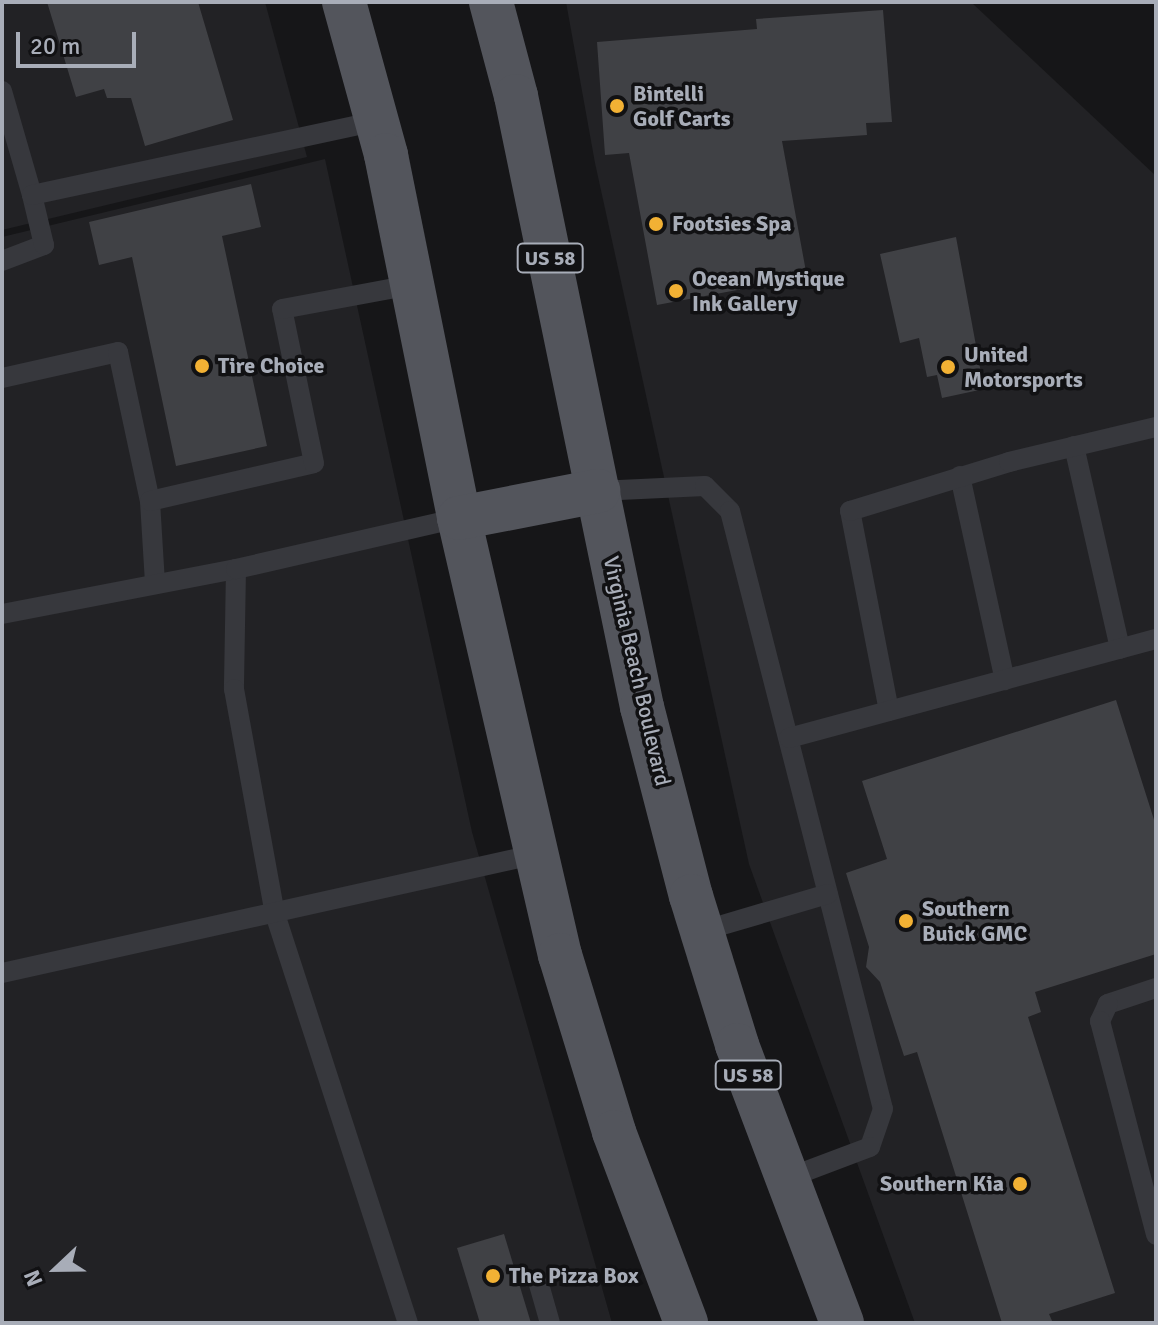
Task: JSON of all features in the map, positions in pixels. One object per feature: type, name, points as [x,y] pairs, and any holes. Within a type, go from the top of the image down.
[{"type":"main road","points":[[344,2],[376,121],[459,518],[560,955],[614,1132],[686,1323]]},
{"type":"main road","name":"Virginia Beach Boulevard","points":[[495,10],[642,707],[702,931],[785,1179],[842,1323]]},
{"type":"main road","points":[[459,518],[598,491]]},
{"type":"lane","points":[[2,91],[44,245],[2,261]]},
{"type":"lane","points":[[32,195],[376,121]]},
{"type":"lane","points":[[150,501],[314,463],[282,309],[412,285]]},
{"type":"lane","points":[[2,378],[118,352],[150,501],[155,583]]},
{"type":"lane","points":[[889,711],[850,511],[960,476],[1156,427]]},
{"type":"lane","points":[[1074,446],[1120,649]]},
{"type":"lane","points":[[960,476],[1005,680]]},
{"type":"lane","points":[[598,491],[705,486],[730,511],[883,1109],[870,1147],[785,1179]]},
{"type":"lane","points":[[2,614],[236,569],[459,518]]},
{"type":"lane","points":[[236,569],[234,689],[275,914],[408,1323]]},
{"type":"lane","points":[[789,738],[1156,639]]},
{"type":"lane","points":[[2,973],[537,854]]},
{"type":"lane","points":[[702,931],[828,894]]},
{"type":"lane","points":[[1156,988],[1108,1004],[1100,1021],[1156,1235]]},
{"type":"lane","points":[[538,1281],[550,1323]]},
{"type":"shaded area","points":[[2,2],[265,2],[307,157],[2,230]]},
{"type":"shaded area","points":[[566,2],[971,2],[1156,176],[1156,1323],[915,1323],[749,864],[595,163]]},
{"type":"shaded area","points":[[325,159],[472,832],[612,1323],[2,1323],[2,237]]},
{"type":"building","points":[[47,2],[198,2],[233,120],[145,146],[131,98],[107,98],[104,89],[76,97]]},
{"type":"building","points":[[883,10],[892,122],[866,123],[867,135],[782,141],[807,277],[657,305],[629,153],[605,155],[597,42],[757,29],[756,19]]},
{"type":"building","name":"Tire Choice","points":[[251,184],[261,227],[222,236],[267,446],[176,466],[132,257],[99,265],[89,222]]},
{"type":"building","points":[[956,237],[984,389],[942,398],[937,375],[927,377],[919,338],[900,343],[880,254]]},
{"type":"building","points":[[1116,700],[1156,826],[1156,954],[1035,992],[1041,1012],[1028,1017],[1115,1293],[1049,1314],[1053,1323],[1002,1323],[917,1052],[904,1056],[880,982],[866,967],[869,947],[846,873],[887,859],[862,781]]},
{"type":"building","points":[[504,1234],[531,1323],[480,1323],[457,1248]]},
{"type":"place","name":"Bintelli Golf Carts","points":[[617,106]]},
{"type":"place","name":"Footsies Spa","points":[[656,224]]},
{"type":"place","name":"Ocean Mystique Ink Gallery","points":[[676,291]]},
{"type":"place","name":"Tire Choice","points":[[202,366]]},
{"type":"place","name":"United Motorsports","points":[[948,367]]},
{"type":"place","name":"Southern Buick GMC","points":[[906,921]]},
{"type":"place","name":"Southern Kia","points":[[1020,1184]]},
{"type":"place","name":"The Pizza Box","points":[[493,1276]]}]
